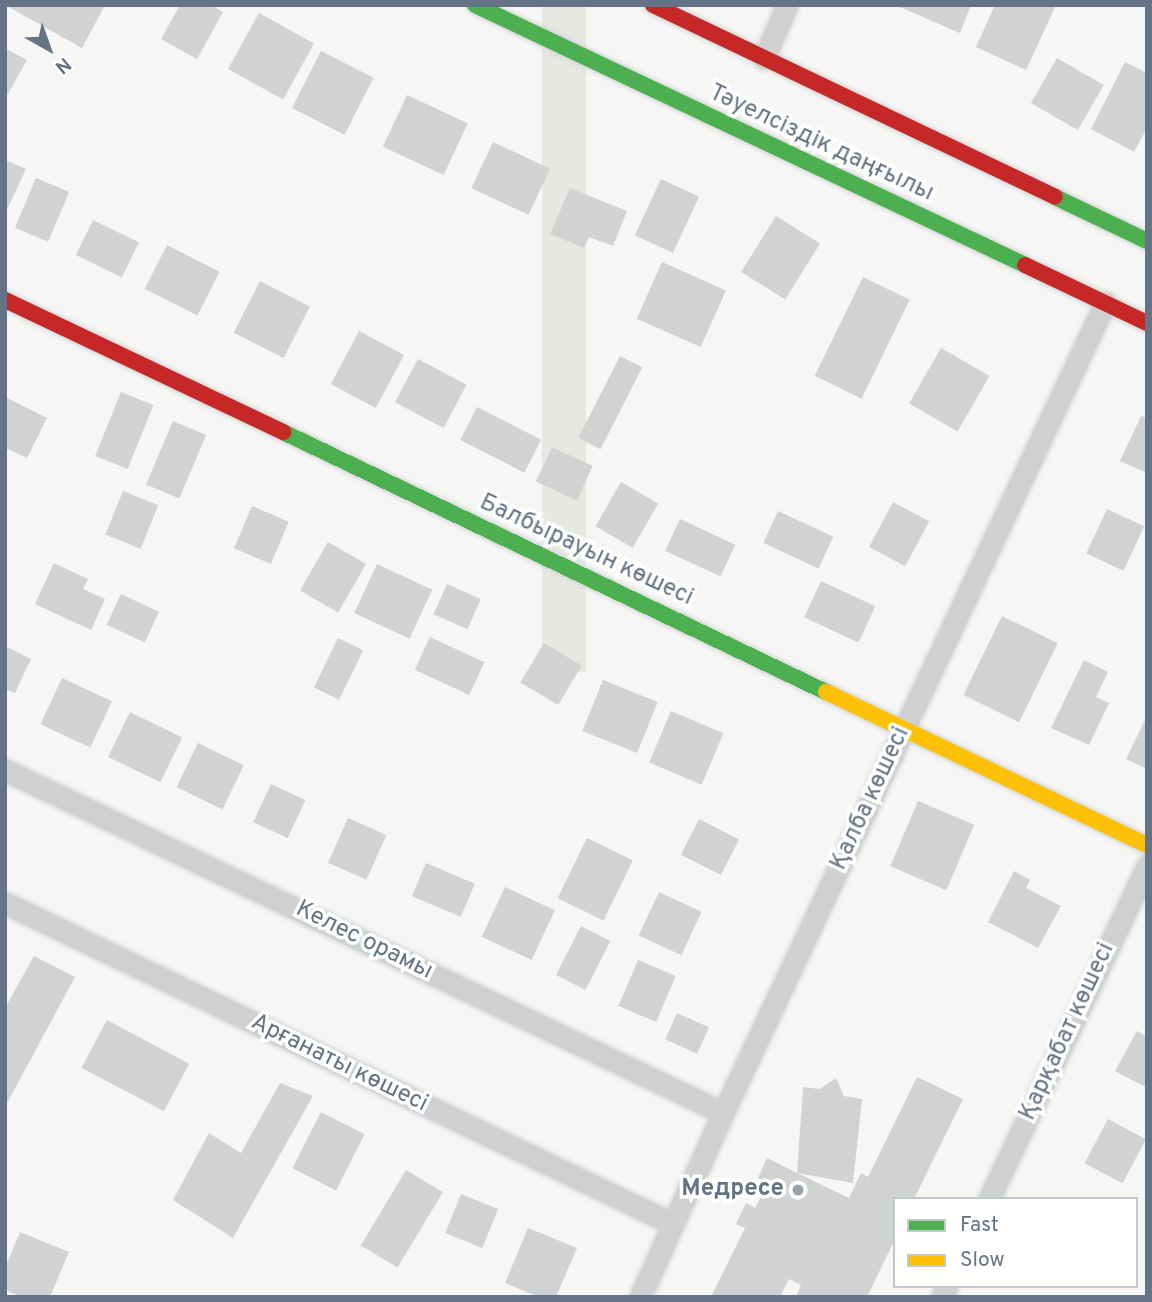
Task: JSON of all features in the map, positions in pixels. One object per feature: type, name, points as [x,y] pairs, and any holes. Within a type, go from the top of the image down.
[{"type":"main road","name":"Тәуелсіздік даңғылы","points":[[475,5],[1147,323]]},
{"type":"main road","points":[[653,5],[1147,241]]},
{"type":"main road","name":"Балбырауын көшесі","points":[[5,300],[1147,845]]},
{"type":"street","points":[[764,58],[787,5]]},
{"type":"street","name":"Қалба көшесі","points":[[640,1297],[723,1113],[1105,303]]},
{"type":"street","name":"Келес орамы","points":[[5,770],[723,1113]]},
{"type":"street","name":"Қарқабат көшесі","points":[[990,1197],[1147,866]]},
{"type":"street","name":"Арғанаты көшесі","points":[[5,904],[673,1224]]},
{"type":"shaded area","points":[[542,5],[586,5],[586,672],[542,672]]},
{"type":"building","points":[[5,5],[105,5],[82,48]]},
{"type":"building","points":[[180,5],[211,5],[223,12],[197,59],[161,39]]},
{"type":"building","points":[[895,5],[971,5],[960,33]]},
{"type":"building","points":[[995,5],[1056,5],[1026,70],[976,47]]},
{"type":"building","points":[[259,13],[314,44],[283,100],[228,69]]},
{"type":"building","points":[[5,48],[27,60],[5,99]]},
{"type":"building","points":[[321,51],[374,78],[345,135],[292,108]]},
{"type":"building","points":[[1057,58],[1104,85],[1078,130],[1031,103]]},
{"type":"building","points":[[1125,62],[1147,73],[1147,128],[1134,152],[1091,129]]},
{"type":"building","points":[[407,95],[468,123],[444,175],[383,147]]},
{"type":"building","points":[[493,142],[550,169],[529,215],[471,188]]},
{"type":"building","points":[[5,160],[26,169],[5,214]]},
{"type":"building","points":[[36,178],[69,192],[48,242],[15,228]]},
{"type":"building","points":[[661,179],[699,197],[673,253],[635,235]]},
{"type":"building","points":[[570,188],[627,211],[613,246],[589,237],[584,248],[550,234]]},
{"type":"building","points":[[776,216],[820,244],[785,300],[741,272]]},
{"type":"building","points":[[93,220],[139,242],[122,277],[76,255]]},
{"type":"building","points":[[167,245],[220,272],[197,315],[145,289]]},
{"type":"building","points":[[662,262],[726,290],[701,347],[637,319]]},
{"type":"building","points":[[863,277],[910,300],[862,399],[815,376]]},
{"type":"building","points":[[260,281],[310,306],[284,358],[234,333]]},
{"type":"building","points":[[359,331],[404,355],[376,408],[331,384]]},
{"type":"building","points":[[941,348],[989,376],[957,431],[909,403]]},
{"type":"building","points":[[620,356],[642,367],[601,449],[578,438]]},
{"type":"building","points":[[418,359],[467,385],[444,428],[395,402]]},
{"type":"building","points":[[121,392],[153,405],[128,469],[95,456]]},
{"type":"building","points":[[7,398],[47,418],[27,458],[5,448]]},
{"type":"building","points":[[477,407],[541,440],[524,473],[460,440]]},
{"type":"building","points":[[1141,416],[1147,418],[1147,473],[1120,461]]},
{"type":"building","points":[[173,421],[206,435],[179,499],[146,485]]},
{"type":"building","points":[[552,447],[593,466],[577,500],[536,481]]},
{"type":"building","points":[[621,482],[658,504],[633,548],[596,526]]},
{"type":"building","points":[[123,491],[158,505],[141,549],[105,535]]},
{"type":"building","points":[[893,502],[929,521],[905,566],[869,547]]},
{"type":"building","points":[[252,506],[289,522],[271,564],[234,548]]},
{"type":"building","points":[[1107,509],[1144,526],[1123,571],[1086,553]]},
{"type":"building","points":[[778,511],[833,537],[818,569],[763,543]]},
{"type":"building","points":[[680,519],[735,545],[720,577],[665,551]]},
{"type":"building","points":[[328,542],[366,564],[338,612],[300,590]]},
{"type":"building","points":[[54,563],[88,579],[83,589],[105,599],[91,630],[35,604]]},
{"type":"building","points":[[377,564],[432,590],[409,639],[354,613]]},
{"type":"building","points":[[821,581],[875,606],[858,643],[804,617]]},
{"type":"building","points":[[447,584],[481,599],[467,629],[434,614]]},
{"type":"building","points":[[121,594],[159,612],[145,643],[107,625]]},
{"type":"building","points":[[1002,616],[1058,643],[1019,722],[963,695]]},
{"type":"building","points":[[430,637],[484,662],[469,695],[415,670]]},
{"type":"building","points":[[338,638],[363,650],[339,700],[314,687]]},
{"type":"building","points":[[544,643],[582,666],[558,705],[520,682]]},
{"type":"building","points":[[5,646],[31,659],[15,693],[5,689]]},
{"type":"building","points":[[1084,660],[1108,672],[1096,697],[1109,703],[1089,745],[1051,728]]},
{"type":"building","points":[[62,678],[112,701],[90,747],[40,724]]},
{"type":"building","points":[[603,680],[658,702],[637,753],[582,731]]},
{"type":"building","points":[[671,711],[723,733],[702,785],[649,763]]},
{"type":"building","points":[[130,712],[182,737],[160,782],[108,757]]},
{"type":"building","points":[[1147,716],[1147,769],[1126,759]]},
{"type":"building","points":[[198,743],[244,765],[222,809],[177,787]]},
{"type":"building","points":[[271,784],[305,800],[288,838],[253,822]]},
{"type":"building","points":[[918,801],[974,825],[946,890],[890,866]]},
{"type":"building","points":[[348,818],[386,835],[366,880],[328,863]]},
{"type":"building","points":[[699,819],[739,839],[721,875],[681,855]]},
{"type":"building","points":[[587,838],[633,860],[603,921],[558,898]]},
{"type":"building","points":[[426,863],[475,884],[461,917],[412,896]]},
{"type":"building","points":[[1014,871],[1030,880],[1026,888],[1061,906],[1038,948],[988,922]]},
{"type":"building","points":[[505,887],[555,910],[532,960],[482,937]]},
{"type":"building","points":[[659,892],[702,912],[681,955],[639,936]]},
{"type":"building","points":[[581,926],[610,941],[585,990],[556,975]]},
{"type":"building","points":[[34,956],[75,977],[5,1107],[5,1008]]},
{"type":"building","points":[[638,960],[676,976],[656,1022],[618,1006]]},
{"type":"building","points":[[677,1013],[709,1027],[697,1054],[665,1039]]},
{"type":"building","points":[[107,1020],[189,1064],[164,1111],[82,1068]]},
{"type":"building","points":[[1137,1031],[1147,1037],[1147,1088],[1115,1071]]},
{"type":"building","name":"Медресе","points":[[917,1077],[963,1099],[915,1197],[893,1197],[893,1243],[867,1297],[801,1297],[797,1295],[801,1285],[789,1279],[780,1297],[711,1297],[745,1228],[736,1224],[746,1203],[755,1208],[768,1183],[758,1178],[767,1158],[849,1198],[861,1173],[868,1177]]},
{"type":"building","points":[[836,1078],[844,1096],[862,1099],[853,1183],[797,1173],[803,1087],[820,1089]]},
{"type":"building","points":[[280,1083],[313,1096],[233,1238],[173,1200],[209,1133],[241,1153]]},
{"type":"building","points":[[321,1112],[365,1134],[336,1190],[292,1168]]},
{"type":"building","points":[[1108,1119],[1146,1139],[1122,1183],[1085,1163]]},
{"type":"building","points":[[406,1170],[443,1192],[398,1268],[361,1245]]},
{"type":"building","points":[[461,1194],[498,1209],[482,1248],[445,1233]]},
{"type":"building","points":[[528,1228],[577,1248],[556,1297],[539,1297],[505,1283]]},
{"type":"building","points":[[20,1232],[69,1252],[50,1297],[21,1297],[5,1290],[5,1268]]},
{"type":"traffic: fast","points":[[475,5],[1025,265]]},
{"type":"traffic: fast","points":[[1055,197],[1147,241]]},
{"type":"traffic: fast","points":[[283,432],[826,692]]},
{"type":"traffic: slow","points":[[826,692],[1147,845]]},
{"type":"traffic: jam","points":[[653,5],[1055,197]]},
{"type":"traffic: jam","points":[[1025,265],[1147,323]]},
{"type":"traffic: jam","points":[[5,300],[283,432]]},
{"type":"place","name":"Медресе","points":[[798,1190]]}]
